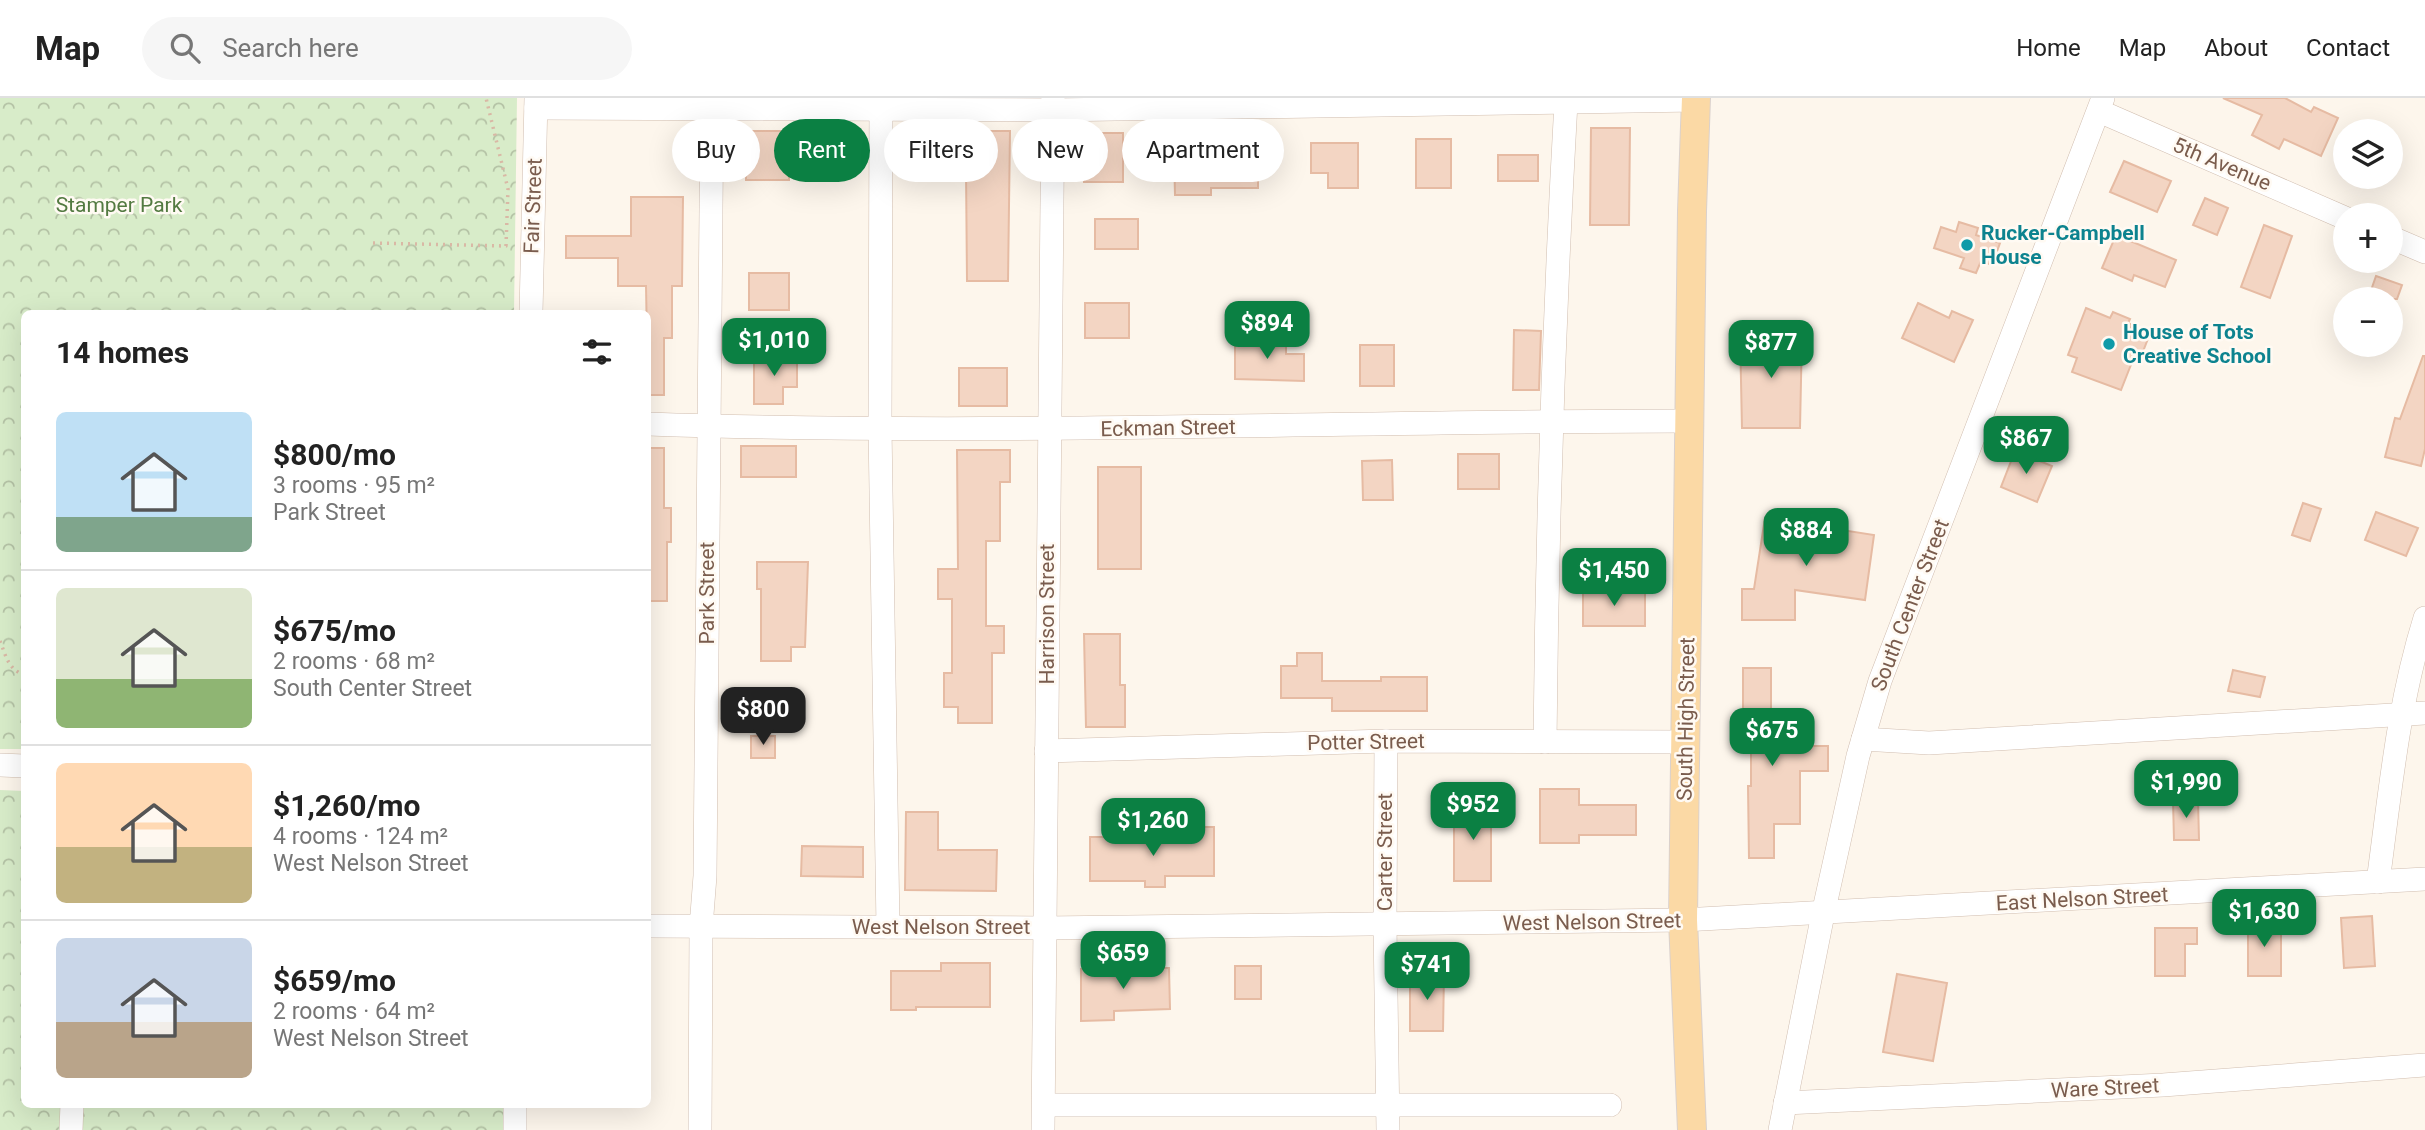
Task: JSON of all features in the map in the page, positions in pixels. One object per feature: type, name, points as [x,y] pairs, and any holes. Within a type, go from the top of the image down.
[{"type":"main road","name":"South High Street","points":[[1692,1130],[1683,920],[1696,99]]},
{"type":"street","points":[[536,103],[1053,104],[1696,99]]},
{"type":"street","points":[[1545,741],[1547,531],[1566,102]]},
{"type":"street","name":"Fair Street","points":[[531,310],[536,103]]},
{"type":"street","name":"Park Street","points":[[700,1130],[712,103]]},
{"type":"street","points":[[881,104],[880,428],[888,927]]},
{"type":"street","name":"Harrison Street","points":[[1044,1130],[1048,430],[1053,104]]},
{"type":"street","name":"5th Avenue","points":[[2101,104],[2333,212]]},
{"type":"street","name":"South Center Street","points":[[1780,1130],[1823,914],[1863,739],[1880,681],[2101,104]]},
{"type":"street","points":[[2403,243],[2425,252]]},
{"type":"street","name":"Eckman Street","points":[[651,424],[1048,430],[1689,421]]},
{"type":"street","points":[[2378,882],[2400,713],[2411,662],[2425,618]]},
{"type":"street","points":[[1863,739],[1930,743],[2425,713]]},
{"type":"street","name":"Potter Street","points":[[1046,751],[1386,741],[1685,742]]},
{"type":"street","name":"Carter Street","points":[[1386,741],[1388,1130]]},
{"type":"street","points":[[0,765],[21,766]]},
{"type":"street","name":"East Nelson Street","points":[[1823,914],[2425,879]]},
{"type":"street","name":"West Nelson Street","points":[[651,926],[1045,928],[1385,925],[1683,920],[1823,914]]},
{"type":"street","name":"Ware Street","points":[[1785,1103],[2163,1085],[2425,1065]]},
{"type":"street","points":[[1044,1105],[1610,1105]]},
{"type":"street","points":[[71,1130],[72,1108]]},
{"type":"street","points":[[514,1130],[515,1108]]},
{"type":"path","points":[[373,243],[506,246],[508,189],[486,98]]},
{"type":"path","points":[[0,641],[10,665],[21,674]]},
{"type":"green space","name":"Stamper Park","points":[[0,98],[517,98],[514,310],[21,310],[21,749],[0,749]]},
{"type":"green space","points":[[0,790],[21,791],[21,1108],[503,1108],[503,1130],[0,1130]]},
{"type":"building","points":[[2223,98],[2285,98],[2311,112],[2314,107],[2338,118],[2333,119],[2333,129],[2321,156],[2284,139],[2279,149],[2252,135],[2262,115]]},
{"type":"building","points":[[1591,128],[1630,128],[1629,225],[1590,225]]},
{"type":"building","points":[[760,131],[774,131],[774,180],[760,180]]},
{"type":"building","points":[[998,131],[1010,131],[1008,281],[967,281],[966,182],[998,182]]},
{"type":"building","points":[[1108,133],[1122,133],[1122,182],[1108,182]]},
{"type":"building","points":[[1416,139],[1451,139],[1451,188],[1416,188]]},
{"type":"building","points":[[1311,143],[1358,143],[1358,188],[1328,188],[1328,173],[1311,173]]},
{"type":"building","points":[[1498,155],[1538,155],[1538,181],[1498,181]]},
{"type":"building","points":[[2124,161],[2171,181],[2157,212],[2110,192]]},
{"type":"building","points":[[1175,182],[1258,182],[1258,188],[1211,188],[1211,195],[1175,195]]},
{"type":"building","points":[[631,197],[683,197],[682,286],[672,286],[672,338],[664,338],[664,395],[651,395],[651,310],[646,310],[646,286],[618,286],[618,258],[566,258],[566,236],[631,236]]},
{"type":"building","points":[[2205,198],[2228,208],[2217,235],[2193,225]]},
{"type":"building","points":[[1095,219],[1138,219],[1138,249],[1095,249]]},
{"type":"building","name":"Rucker-Campbell House","points":[[1959,222],[1978,228],[1976,235],[2000,243],[1992,265],[1981,261],[1976,273],[1960,268],[1964,258],[1934,248],[1941,227],[1956,232]]},
{"type":"building","points":[[2264,225],[2292,236],[2270,298],[2241,287]]},
{"type":"building","points":[[2116,235],[2176,260],[2165,287],[2134,275],[2132,281],[2102,268]]},
{"type":"building","points":[[749,273],[789,273],[789,310],[749,310]]},
{"type":"building","points":[[2376,276],[2402,285],[2401,287],[2372,287]]},
{"type":"building","points":[[1085,303],[1129,303],[1129,338],[1085,338]]},
{"type":"building","points":[[1918,303],[1949,318],[1952,311],[1973,320],[1954,362],[1902,338]]},
{"type":"building","name":"House of Tots Creative School","points":[[2086,308],[2110,318],[2113,312],[2130,319],[2130,329],[2149,336],[2142,354],[2136,352],[2121,390],[2072,372],[2077,358],[2068,355]]},
{"type":"building","points":[[1514,330],[1541,331],[1539,390],[1513,390]]},
{"type":"building","points":[[1740,333],[1802,333],[1800,428],[1742,428]]},
{"type":"building","points":[[1235,338],[1257,338],[1257,342],[1286,342],[1286,354],[1304,354],[1304,381],[1235,379]]},
{"type":"building","points":[[1360,345],[1394,345],[1394,386],[1360,386]]},
{"type":"building","points":[[2423,356],[2425,449],[2421,466],[2385,457],[2395,418],[2400,419]]},
{"type":"building","points":[[754,357],[797,357],[797,387],[783,387],[783,404],[754,404]]},
{"type":"building","points":[[959,368],[1007,368],[1007,406],[959,406]]},
{"type":"building","points":[[741,446],[796,446],[796,477],[741,477]]},
{"type":"building","points":[[651,448],[664,448],[664,508],[671,508],[671,542],[667,542],[667,601],[651,601]]},
{"type":"building","points":[[957,450],[1010,450],[1010,482],[1000,482],[1000,541],[986,541],[986,626],[1004,626],[1004,653],[992,653],[992,723],[958,723],[958,707],[944,707],[944,673],[952,673],[952,599],[938,599],[938,569],[958,569]]},
{"type":"building","points":[[2015,451],[2052,466],[2037,502],[2001,487]]},
{"type":"building","points":[[1458,454],[1499,454],[1499,489],[1458,489]]},
{"type":"building","points":[[1392,460],[1393,500],[1363,500],[1362,461]]},
{"type":"building","points":[[1098,467],[1141,467],[1141,569],[1098,569]]},
{"type":"building","points":[[2303,503],[2321,509],[2310,541],[2292,535]]},
{"type":"building","points":[[2376,512],[2418,528],[2406,556],[2365,540]]},
{"type":"building","points":[[1765,518],[1874,535],[1865,600],[1795,590],[1795,620],[1742,620],[1742,589],[1754,589]]},
{"type":"building","points":[[757,562],[808,562],[805,647],[791,647],[791,661],[761,661],[761,589],[757,589]]},
{"type":"building","points":[[1583,589],[1645,589],[1645,626],[1583,626]]},
{"type":"building","points":[[1084,634],[1120,634],[1120,685],[1125,685],[1125,727],[1086,727]]},
{"type":"building","points":[[1297,653],[1322,653],[1322,681],[1381,681],[1381,677],[1427,677],[1427,711],[1332,711],[1332,698],[1281,698],[1281,666],[1297,666]]},
{"type":"building","points":[[1743,668],[1771,668],[1771,746],[1828,746],[1828,771],[1800,771],[1800,824],[1774,824],[1774,858],[1749,858],[1751,726],[1743,726]]},
{"type":"building","points":[[2233,670],[2265,677],[2260,697],[2228,691]]},
{"type":"building","points":[[751,736],[775,736],[775,758],[751,758]]},
{"type":"building","points":[[1540,789],[1579,789],[1579,805],[1636,805],[1636,835],[1579,835],[1579,843],[1540,843]]},
{"type":"building","points":[[2198,799],[2199,840],[2174,840],[2173,800]]},
{"type":"building","points":[[1454,804],[1491,804],[1491,881],[1454,881]]},
{"type":"building","points":[[906,812],[938,812],[938,850],[997,850],[996,891],[905,890]]},
{"type":"building","points":[[1182,827],[1214,827],[1214,876],[1165,876],[1165,887],[1145,887],[1145,881],[1090,881],[1090,837],[1127,837],[1127,841],[1182,841]]},
{"type":"building","points":[[802,846],[863,847],[863,877],[801,876]]},
{"type":"building","points":[[2372,916],[2375,966],[2344,968],[2341,918]]},
{"type":"building","points":[[2248,923],[2281,923],[2281,976],[2248,976]]},
{"type":"building","points":[[2155,928],[2197,928],[2197,944],[2185,944],[2185,976],[2155,976]]},
{"type":"building","points":[[941,963],[990,963],[990,1007],[916,1007],[916,1010],[891,1010],[891,971],[941,971]]},
{"type":"building","points":[[1235,966],[1261,966],[1261,999],[1235,999]]},
{"type":"building","points":[[1169,968],[1170,1009],[1114,1011],[1114,1020],[1081,1021],[1081,969]]},
{"type":"building","points":[[1410,974],[1444,974],[1443,1031],[1410,1031]]},
{"type":"building","points":[[1897,974],[1947,983],[1933,1061],[1883,1052]]},
{"type":"place","name":"Rucker-Campbell House","points":[[1967,245]]},
{"type":"place","name":"House of Tots Creative School","points":[[2109,344]]}]
